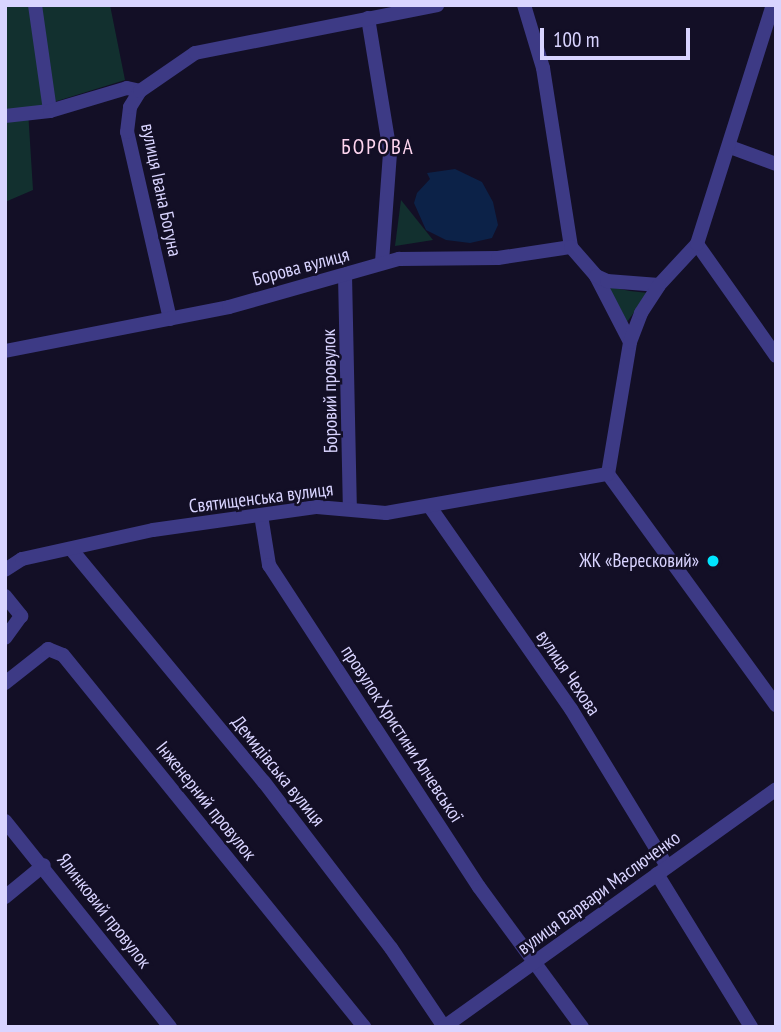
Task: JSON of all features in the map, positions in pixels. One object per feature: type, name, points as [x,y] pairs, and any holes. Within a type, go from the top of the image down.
[{"type":"street","points":[[35,5],[50,111]]},
{"type":"street","points":[[524,5],[543,68],[570,247],[596,276],[630,342]]},
{"type":"street","points":[[5,116],[50,111],[127,88],[140,91],[195,52],[427,6]]},
{"type":"street","points":[[773,10],[696,244],[659,285],[641,313],[630,342],[608,474],[776,705]]},
{"type":"street","points":[[368,18],[390,153],[382,263]]},
{"type":"street","name":"вулиця Івана Богуна","points":[[140,91],[130,107],[127,132],[170,319]]},
{"type":"street","points":[[730,147],[776,164]]},
{"type":"street","points":[[696,244],[776,356]]},
{"type":"street","name":"Борова вулиця","points":[[5,351],[170,319],[345,275],[382,263],[498,258],[570,247]]},
{"type":"street","name":"Боровий провулок","points":[[345,275],[350,508]]},
{"type":"street","points":[[596,276],[623,285],[659,285]]},
{"type":"street","name":"Святищенська вулиця","points":[[5,570],[22,559],[153,530],[261,515],[350,508],[386,513],[608,474]]},
{"type":"street","name":"вулиця Чехова","points":[[430,507],[571,709],[751,1027]]},
{"type":"street","name":"провулок Христини Алчевської","points":[[261,515],[269,565],[479,887],[582,1027]]},
{"type":"street","name":"Демидівська вулиця","points":[[71,549],[272,793],[391,948],[444,1027]]},
{"type":"street","points":[[5,596],[21,616],[5,638]]},
{"type":"street","name":"Інженерний провулок","points":[[5,682],[48,649],[62,655],[364,1027]]},
{"type":"street","name":"вулиця Варвари Маслюченко","points":[[444,1027],[776,789]]},
{"type":"street","name":"Ялинковий провулок","points":[[5,821],[44,866],[170,1027]]},
{"type":"street","points":[[5,897],[44,866]]},
{"type":"green space","points":[[5,5],[110,5],[125,80],[28,110],[33,190],[5,202]]},
{"type":"green space","points":[[401,200],[433,240],[395,246]]},
{"type":"green space","points":[[604,286],[630,291],[648,293],[627,322]]},
{"type":"water","points":[[455,169],[482,182],[493,202],[498,225],[492,238],[470,243],[446,240],[426,230],[414,203],[417,193],[430,179],[427,173]]},
{"type":"place","name":"ЖК «Вересковий»","points":[[713,561]]},
{"type":"district","name":"БОРОВА","points":[[378,147]]}]
